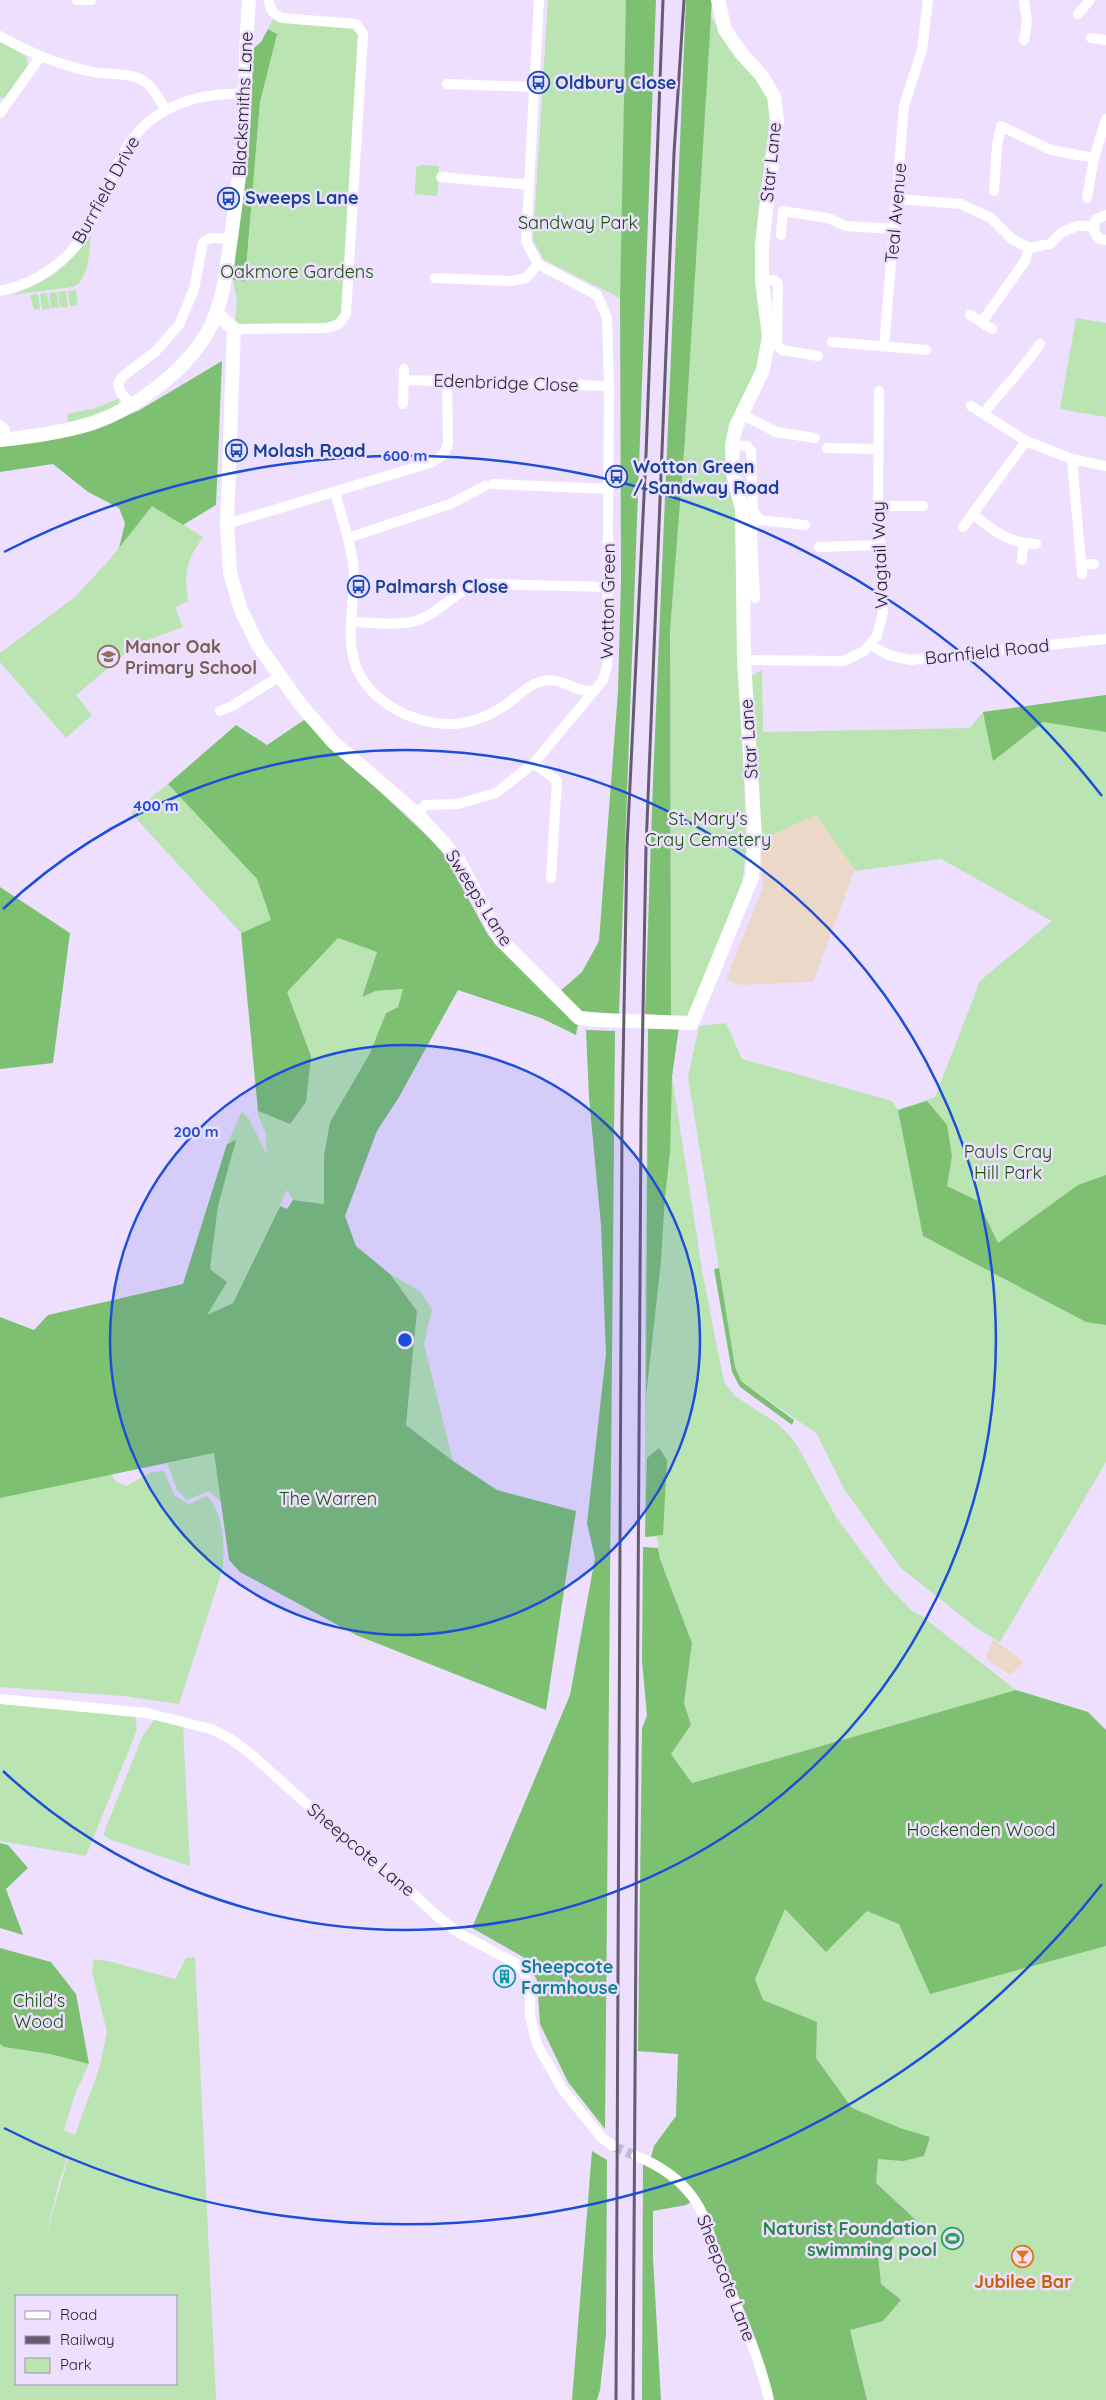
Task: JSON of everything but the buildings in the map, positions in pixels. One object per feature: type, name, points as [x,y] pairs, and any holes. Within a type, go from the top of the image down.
[{"type":"street","points":[[77,0],[91,0]]},
{"type":"street","name":"Blacksmiths Lane","points":[[4,439],[85,425],[131,405],[163,382],[198,348],[216,313],[227,275],[242,143],[249,0]]},
{"type":"street","points":[[216,313],[234,329],[327,328],[339,324],[346,314],[363,34],[356,24],[282,18],[275,15],[269,0]]},
{"type":"street","points":[[436,278],[511,281],[526,278],[538,264],[526,241],[539,0]]},
{"type":"street","name":"Star Lane","points":[[692,1022],[752,877],[755,836],[744,660],[742,509],[733,474],[732,445],[736,426],[763,370],[769,336],[762,281],[762,245],[777,120],[774,96],[761,75],[741,53],[725,30],[718,0]]},
{"type":"street","name":"Teal Avenue","points":[[884,347],[904,106],[924,40],[928,0]]},
{"type":"street","points":[[1024,0],[1026,22],[1024,40]]},
{"type":"street","points":[[1078,14],[1090,0]]},
{"type":"street","points":[[0,36],[40,57],[93,72],[137,78],[154,90],[165,109]]},
{"type":"street","points":[[1091,38],[1106,40]]},
{"type":"street","points":[[2,106],[40,57]]},
{"type":"street","points":[[447,84],[535,87]]},
{"type":"street","name":"Burrfield Drive","points":[[0,291],[34,280],[57,264],[73,249],[90,226],[130,142],[148,122],[165,109],[189,99],[226,93],[244,94]]},
{"type":"street","points":[[1087,198],[1094,158],[1106,119]]},
{"type":"street","points":[[994,191],[997,146],[1001,126],[1051,150],[1094,158]]},
{"type":"street","points":[[441,177],[529,185]]},
{"type":"street","points":[[897,199],[961,204],[991,218],[1012,239],[1029,248],[1050,244],[1062,232],[1077,226],[1094,226]]},
{"type":"street","points":[[781,235],[784,211],[828,218],[846,226],[895,229]]},
{"type":"street","points":[[1106,215],[1096,219],[1094,226],[1095,234],[1101,240],[1106,240]]},
{"type":"street","points":[[131,405],[121,393],[118,384],[122,377],[156,351],[179,325],[194,289],[203,242],[210,238],[231,238]]},
{"type":"street","points":[[982,322],[1025,261],[1029,248]]},
{"type":"street","name":"Wotton Green","points":[[417,814],[425,805],[458,804],[496,794],[534,763],[603,680],[607,666],[609,386],[607,318],[597,294],[538,264]]},
{"type":"street","points":[[762,281],[774,280],[778,284],[777,345],[782,350],[818,356]]},
{"type":"street","points":[[970,315],[992,329]]},
{"type":"street","name":"Sweeps Lane","points":[[234,329],[227,524],[230,573],[241,610],[258,645],[301,705],[333,742],[417,814],[458,859],[500,939],[579,1018],[692,1022]]},
{"type":"street","points":[[832,342],[926,350]]},
{"type":"street","points":[[983,414],[1026,365],[1040,344]]},
{"type":"street","name":"Edenbridge Close","points":[[403,404],[404,374],[447,381],[609,386]]},
{"type":"street","points":[[227,524],[433,462],[443,456],[448,444],[447,381]]},
{"type":"street","name":"Wagtail Way","points":[[871,645],[877,636],[883,612],[878,506],[879,391]]},
{"type":"street","points":[[971,406],[1026,441],[1072,459],[1106,466]]},
{"type":"street","points":[[741,414],[776,432],[815,438]]},
{"type":"street","points":[[0,425],[5,430],[4,439]]},
{"type":"street","points":[[963,527],[1026,441]]},
{"type":"street","points":[[732,445],[747,446],[751,451],[753,511],[755,516],[752,535],[755,598]]},
{"type":"street","points":[[827,448],[878,450]]},
{"type":"street","points":[[1072,459],[1082,570],[1094,564]]},
{"type":"street","points":[[348,538],[450,504],[489,485],[609,489]]},
{"type":"street","points":[[335,492],[353,563],[353,657],[366,684],[392,707],[403,714],[424,722],[464,723],[498,710],[538,682],[555,679],[583,692],[593,691]]},
{"type":"street","points":[[878,506],[923,506]]},
{"type":"street","points":[[973,514],[995,533],[1023,544],[1036,544]]},
{"type":"street","points":[[755,516],[760,520],[805,526]]},
{"type":"street","points":[[1022,560],[1023,544]]},
{"type":"street","points":[[819,547],[880,545]]},
{"type":"street","points":[[352,622],[412,622],[422,619],[467,587],[476,584]]},
{"type":"street","points":[[487,584],[609,587]]},
{"type":"street","name":"Barnfield Road","points":[[871,645],[888,656],[910,660],[1106,639]]},
{"type":"street","points":[[744,660],[838,662],[855,657],[871,645]]},
{"type":"street","points":[[220,711],[232,706],[280,676]]},
{"type":"street","points":[[534,763],[557,781],[551,878]]},
{"type":"street","name":"Sheepcote Lane","points":[[0,1699],[147,1713],[211,1729],[238,1744],[368,1859],[408,1889],[437,1916],[459,1933],[515,1963],[524,1972],[530,1995],[530,2016],[537,2044],[563,2090],[602,2138],[613,2146]]},
{"type":"street","name":"Sheepcote Lane","points":[[636,2156],[670,2174],[685,2187],[703,2213],[717,2257],[747,2330],[769,2400]]},
{"type":"shaded area","points":[[816,815],[855,869],[813,982],[740,985],[726,980],[763,887],[760,840]]},
{"type":"shaded area","points":[[993,1639],[1024,1662],[1010,1675],[986,1659]]},
{"type":"green space","name":"Sandway Park","points":[[548,0],[627,0],[620,298],[544,260],[533,240]]},
{"type":"green space","points":[[626,0],[656,0],[619,1014],[580,1011],[559,992],[582,972],[599,941],[618,691],[621,579],[620,298]]},
{"type":"green space","points":[[686,0],[712,0],[685,438],[670,631],[671,1016],[645,1014]]},
{"type":"green space","name":"Oakmore Gardens","points":[[275,15],[360,26],[346,314],[339,324],[234,329],[237,302],[233,280],[245,281],[260,102],[276,35],[268,29]]},
{"type":"green space","name":"St. Mary's Cray Cemetery","points":[[710,15],[730,46],[759,77],[772,103],[757,222],[756,281],[762,335],[758,372],[735,416],[746,853],[742,882],[689,1016],[671,1016],[670,631],[685,430]]},
{"type":"green space","points":[[268,29],[277,34],[260,102],[245,281],[233,280],[254,48],[261,42]]},
{"type":"green space","points":[[0,41],[26,56],[28,65],[6,97],[0,98]]},
{"type":"green space","points":[[421,165],[439,166],[438,193],[436,196],[415,194],[416,167]]},
{"type":"green space","points":[[91,235],[88,264],[78,284],[72,287],[12,295],[37,284],[57,272],[74,256]]},
{"type":"green space","points":[[76,290],[78,305],[70,306],[68,291]]},
{"type":"green space","points":[[66,291],[68,307],[60,307],[58,292]]},
{"type":"green space","points":[[57,292],[59,308],[51,308],[49,293]]},
{"type":"green space","points":[[47,293],[50,309],[42,310],[40,294]]},
{"type":"green space","points":[[38,294],[40,309],[34,310],[30,295]]},
{"type":"green space","points":[[1076,318],[1106,323],[1106,417],[1060,409]]},
{"type":"green space","points":[[222,361],[216,505],[183,525],[152,506],[119,548],[125,523],[119,508],[88,492],[53,464],[0,472],[0,444],[90,428],[138,411]]},
{"type":"green space","points":[[120,398],[118,405],[100,415],[68,423],[67,414],[96,408]]},
{"type":"green space","points":[[152,505],[203,537],[193,553],[188,567],[186,582],[188,601],[175,607],[183,627],[137,644],[76,695],[92,715],[66,738],[0,662],[0,653],[75,597],[110,559]]},
{"type":"green space","name":"Pauls Cray Hill Park","points":[[762,670],[763,732],[970,728],[983,712],[1106,695],[1106,1462],[1000,1642],[979,1630],[901,1568],[844,1489],[817,1434],[741,1381],[735,1368],[688,1077],[699,1026],[726,1023],[742,1059],[892,1101],[898,1110],[935,1097],[980,981],[1052,921],[941,859],[856,871],[816,815],[760,840],[750,677]]},
{"type":"green space","points":[[1106,695],[1106,732],[1043,722],[993,761],[983,712]]},
{"type":"green space","name":"The Warren","points":[[304,720],[441,849],[488,935],[551,1000],[578,1024],[576,1035],[541,1018],[458,990],[399,1097],[377,1131],[345,1216],[356,1246],[390,1274],[417,1311],[406,1425],[453,1461],[497,1490],[576,1511],[546,1710],[356,1635],[240,1572],[229,1560],[214,1453],[0,1498],[0,1317],[34,1330],[48,1315],[183,1284],[227,1144],[236,1140],[218,1206],[210,1269],[227,1282],[207,1315],[233,1303],[280,1206],[287,1209],[293,1200],[324,1204],[324,1155],[330,1122],[370,1053],[386,1013],[398,1007],[403,989],[376,991],[362,997],[377,952],[338,938],[287,992],[311,1056],[306,1102],[290,1124],[258,1111],[241,933],[271,920],[257,879],[168,784],[236,725],[267,745]]},
{"type":"green space","points":[[168,784],[257,879],[271,920],[241,933],[131,813]]},
{"type":"green space","points":[[0,887],[70,933],[53,1063],[0,1069]]},
{"type":"green space","points":[[338,938],[377,952],[362,996],[376,991],[403,989],[398,1007],[386,1013],[370,1053],[330,1122],[324,1155],[324,1204],[293,1200],[287,1190],[233,1303],[206,1316],[227,1282],[210,1269],[218,1206],[235,1141],[228,1142],[242,1111],[249,1119],[267,1155],[265,1131],[258,1116],[258,1111],[290,1124],[311,1056],[286,992]]},
{"type":"green space","points":[[648,1027],[679,1027],[672,1076],[702,1270],[724,1382],[735,1396],[778,1424],[790,1436],[836,1517],[886,1584],[912,1611],[919,1614],[1016,1690],[1088,1712],[1106,1736],[1106,2400],[771,2400],[703,2212],[651,2160],[654,2146],[676,2116],[678,2054],[638,2051],[985,1699],[692,1783],[671,1754],[691,1725],[684,1703],[692,1643],[660,1559],[657,1537],[645,1537]]},
{"type":"green space","points":[[648,1027],[679,1027],[672,1076],[670,1153],[661,1261],[646,1396]]},
{"type":"green space","points":[[586,1030],[615,1031],[605,2129],[568,2082],[540,2024],[537,1980],[523,1957],[472,1928],[570,1695],[595,1558],[587,1523],[606,1354],[601,1225],[589,1098]]},
{"type":"green space","points":[[927,1101],[947,1125],[952,1156],[947,1186],[978,1201],[998,1243],[1078,1185],[1106,1175],[1106,1325],[1086,1322],[923,1236],[898,1110]]},
{"type":"green space","points":[[719,1268],[735,1367],[741,1381],[794,1420],[792,1425],[740,1387],[732,1372],[714,1269]]},
{"type":"green space","points":[[390,1274],[420,1291],[432,1310],[424,1344],[453,1461],[406,1425],[417,1311]]},
{"type":"green space","points":[[659,1448],[667,1460],[663,1535],[645,1537],[647,1458]]},
{"type":"green space","points":[[214,1453],[221,1502],[209,1491],[187,1500],[177,1490],[167,1463]]},
{"type":"green space","points":[[108,1468],[115,1481],[126,1486],[151,1472],[164,1471],[175,1496],[189,1504],[207,1496],[213,1503],[220,1520],[223,1539],[223,1568],[179,1704],[123,1696],[0,1687],[0,1486]]},
{"type":"green space","name":"Hockenden Wood","points":[[643,1547],[658,1548],[660,1559],[692,1643],[684,1703],[691,1725],[671,1754],[692,1783],[1016,1690],[1088,1712],[1106,1730],[1106,1946],[930,1994],[899,1924],[867,1911],[826,1952],[785,1909],[755,1979],[763,2000],[817,2022],[816,2058],[852,2108],[900,2128],[930,2137],[924,2156],[903,2161],[878,2159],[876,2183],[917,2221],[898,2233],[878,2255],[881,2284],[901,2300],[883,2321],[850,2330],[867,2400],[770,2400],[695,2199],[650,2161],[654,2146],[676,2116],[678,2054],[638,2051],[642,1728],[647,1716],[642,1661]]},
{"type":"green space","points":[[0,1703],[135,1715],[137,1730],[86,1856],[0,1841]]},
{"type":"green space","points":[[155,1718],[183,1726],[190,1866],[111,1840],[103,1835],[142,1737]]},
{"type":"green space","points":[[0,1843],[8,1845],[28,1868],[6,1889],[23,1935],[0,1928]]},
{"type":"green space","name":"Child's Wood","points":[[0,1948],[51,1962],[76,1994],[89,2064],[50,2054],[4,2047],[0,2044]]},
{"type":"green space","points":[[195,1957],[216,2400],[0,2400],[0,2044],[4,2047],[50,2054],[89,2064],[75,2094],[64,2130],[75,2135],[99,2069],[107,2032],[92,1972],[94,1959],[175,1979],[186,1958]],"holes":[[[72,2144],[45,2240],[60,2179]]]},
{"type":"green space","points":[[592,2151],[607,2160],[606,2335],[600,2390],[597,2400],[572,2400]]},
{"type":"green space","points":[[643,2161],[669,2176],[693,2201],[686,2205],[653,2211],[653,2257],[661,2400],[642,2400]]},
{"type":"tunnel","points":[[613,2146],[636,2156]]},
{"type":"railway","points":[[616,2400],[622,1120],[627,847],[646,455],[663,0]]},
{"type":"railway","points":[[633,2400],[641,1121],[646,848],[674,153],[684,0]]},
{"type":"place","name":"Oldbury Close","points":[[539,83]]},
{"type":"place","name":"Sweeps Lane","points":[[229,198]]},
{"type":"place","name":"Molash Road","points":[[237,451]]},
{"type":"place","name":"Wotton Green / Sandway Road","points":[[617,477]]},
{"type":"place","name":"Palmarsh Close","points":[[359,587]]},
{"type":"place","name":"Manor Oak Primary School","points":[[109,657]]},
{"type":"place","name":"Sheepcote Farmhouse","points":[[505,1977]]},
{"type":"place","name":"Naturist Foundation swimming pool","points":[[953,2239]]},
{"type":"place","name":"Jubilee Bar","points":[[1023,2257]]}]
